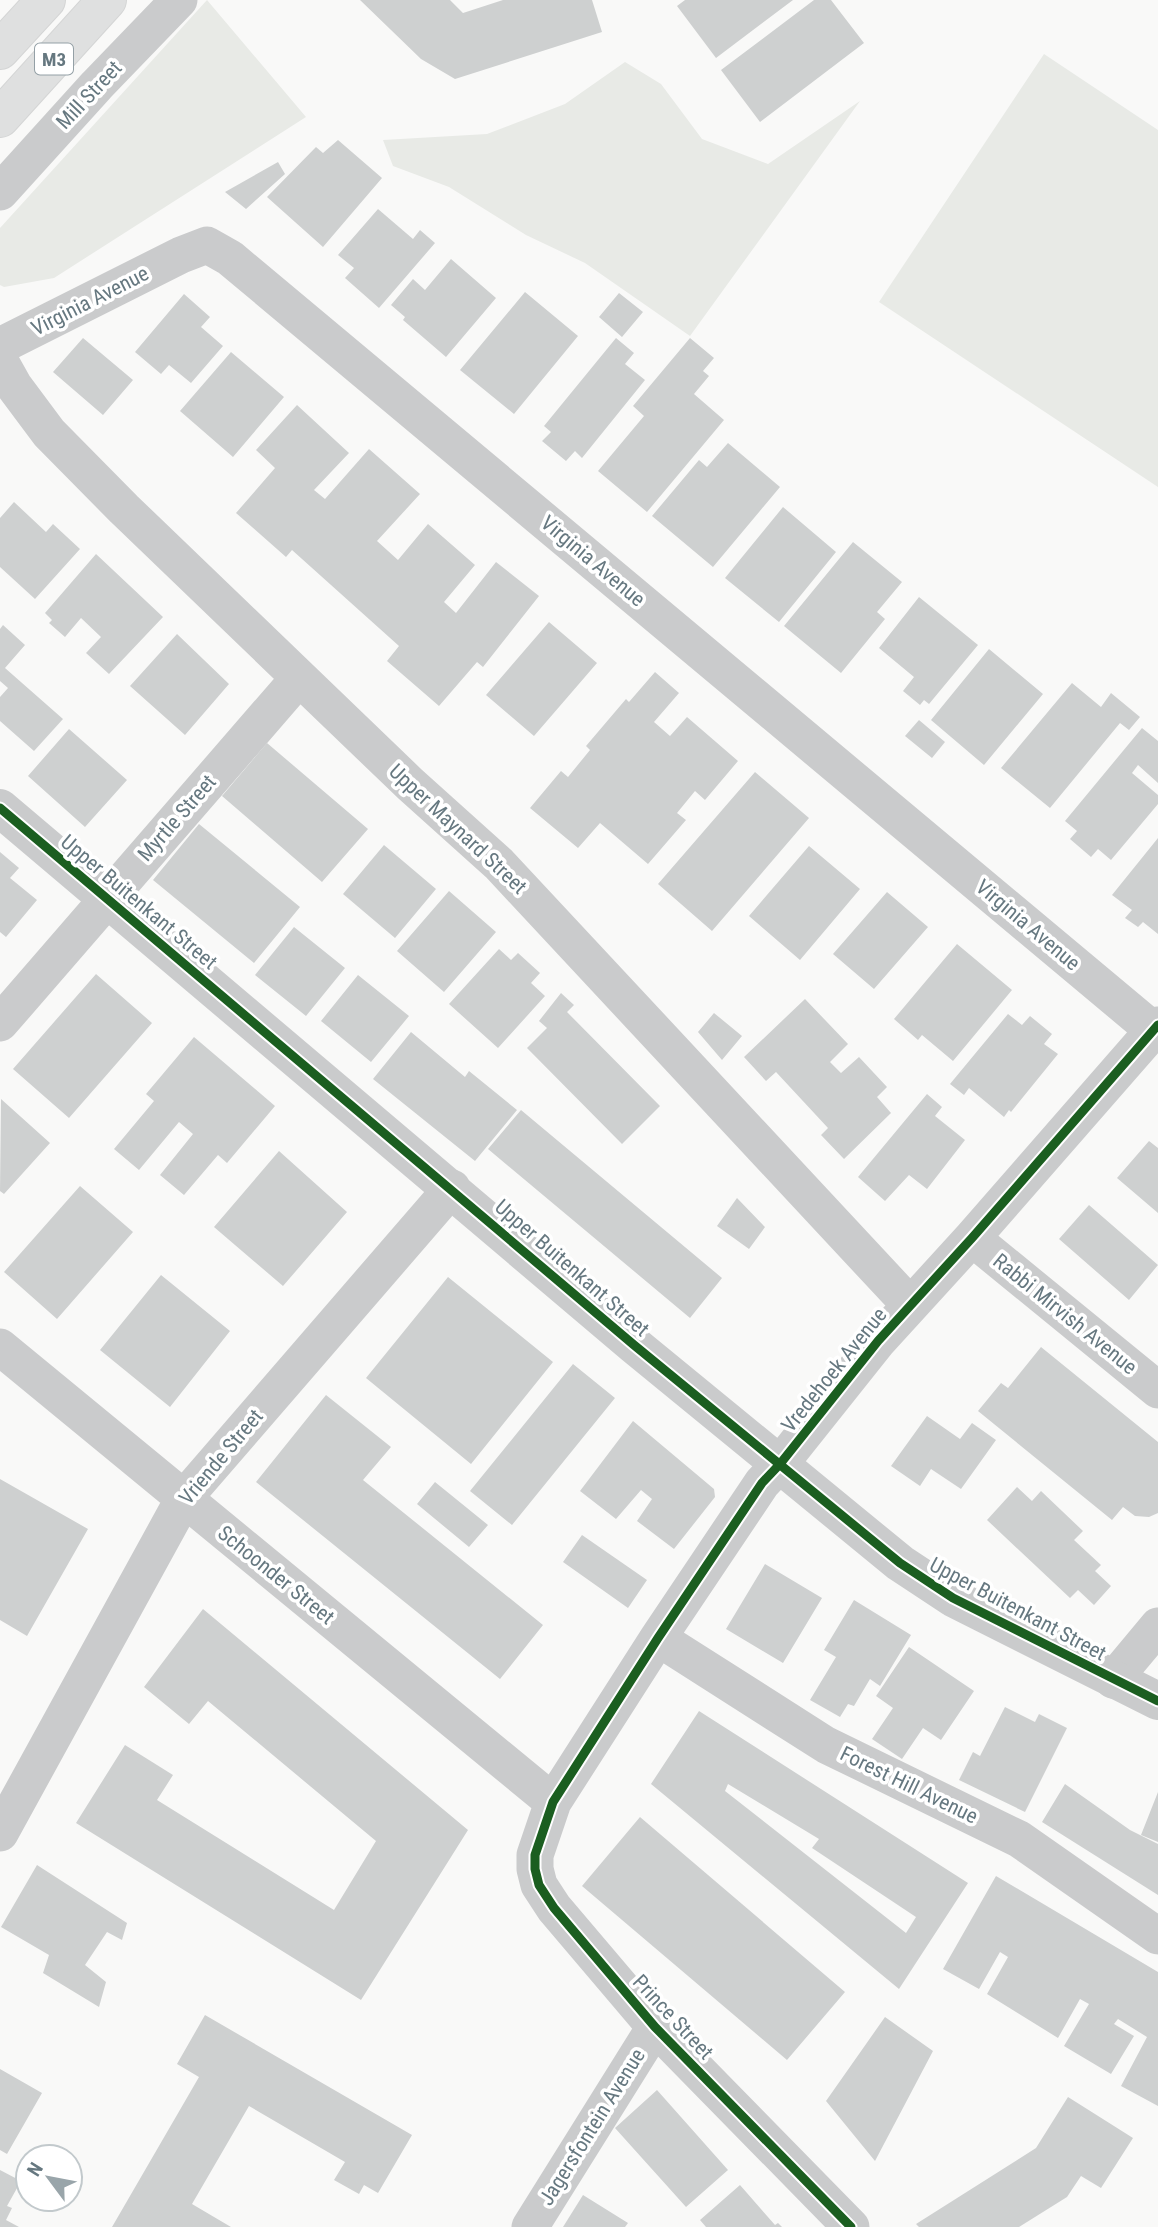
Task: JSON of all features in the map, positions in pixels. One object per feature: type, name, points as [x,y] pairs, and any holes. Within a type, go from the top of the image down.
[{"type":"main road","name":"M3","points":[[0,50],[46,0]]},
{"type":"main road","name":"M3","points":[[0,118],[107,0]]},
{"type":"street","name":"Mill Street","points":[[0,192],[179,0]]},
{"type":"street","name":"Virginia Avenue","points":[[0,346],[207,245],[230,258],[1156,1027]]},
{"type":"street","name":"Upper Maynard Street","points":[[0,361],[14,386],[49,433],[299,678],[499,864],[910,1305]]},
{"type":"street","name":"Myrtle Street","points":[[0,1023],[299,678]]},
{"type":"street","name":"Upper Buitenkant Street","points":[[0,808],[635,1345],[900,1563],[953,1598],[1158,1701]]},
{"type":"street","name":"Vredehoek Avenue","points":[[553,1802],[762,1483],[910,1305],[1156,1027]]},
{"type":"street","name":"Vriende Street","points":[[0,1833],[184,1499],[452,1188]]},
{"type":"street","name":"Rabbi Mirvish Avenue","points":[[972,1238],[1158,1390]]},
{"type":"street","name":"Schoonder Street","points":[[0,1347],[553,1802]]},
{"type":"street","points":[[1113,1680],[1158,1626]]},
{"type":"street","name":"Forest Hill Avenue","points":[[658,1638],[826,1745],[1019,1839],[1158,1936]]},
{"type":"street","name":"Prince Street","points":[[553,1802],[535,1855],[534,1869],[539,1885],[554,1908],[655,2027],[851,2227]]},
{"type":"street","name":"Jagersfontein Avenue","points":[[530,2227],[655,2027]]},
{"type":"shaded area","points":[[207,0],[306,117],[54,278],[4,287],[0,285],[0,228]]},
{"type":"shaded area","points":[[1044,54],[1158,130],[1158,487],[879,302]]},
{"type":"shaded area","points":[[625,62],[661,84],[702,139],[768,164],[860,101],[690,336],[585,263],[526,235],[449,187],[393,166],[383,140],[487,134],[565,104]]},
{"type":"building","points":[[360,0],[450,0],[463,13],[503,0],[592,0],[602,32],[455,79],[421,59]]},
{"type":"building","points":[[685,0],[793,0],[716,58],[677,6]]},
{"type":"building","points":[[814,0],[831,0],[864,43],[760,122],[721,70]]},
{"type":"building","points":[[338,140],[382,178],[323,247],[267,197],[316,147],[323,153]]},
{"type":"building","points":[[278,162],[285,174],[246,209],[225,192]]},
{"type":"building","points":[[378,209],[413,239],[420,230],[435,243],[379,308],[345,278],[354,268],[338,255]]},
{"type":"building","points":[[451,259],[496,298],[446,357],[403,320],[405,317],[391,305],[413,279],[425,290]]},
{"type":"building","points":[[525,292],[578,336],[514,414],[460,370]]},
{"type":"building","points":[[619,293],[643,312],[622,337],[599,317]]},
{"type":"building","points":[[184,294],[210,317],[201,327],[223,346],[191,383],[169,365],[161,374],[135,352]]},
{"type":"building","points":[[83,338],[133,380],[103,415],[53,372]]},
{"type":"building","points":[[616,338],[634,353],[625,364],[645,380],[582,458],[575,451],[566,461],[542,441],[551,432],[544,426]]},
{"type":"building","points":[[690,338],[714,358],[703,371],[709,376],[694,394],[724,420],[647,512],[598,471],[644,416],[633,406]]},
{"type":"building","points":[[231,352],[284,397],[233,457],[180,411]]},
{"type":"building","points":[[297,405],[349,453],[314,490],[325,499],[369,449],[420,494],[377,541],[398,560],[428,524],[475,565],[444,602],[456,613],[496,562],[539,596],[483,667],[477,662],[439,706],[387,661],[399,646],[292,550],[286,557],[236,513],[275,468],[256,450]]},
{"type":"building","points":[[728,443],[780,487],[713,567],[652,516],[699,460],[707,467]]},
{"type":"building","points":[[14,502],[46,532],[53,524],[80,549],[35,599],[0,567],[0,518]]},
{"type":"building","points":[[783,507],[836,552],[779,622],[725,578]]},
{"type":"building","points":[[853,542],[902,582],[877,612],[885,619],[841,673],[784,626]]},
{"type":"building","points":[[96,554],[163,617],[109,674],[86,653],[101,637],[81,618],[65,637],[49,623],[52,620],[45,613]]},
{"type":"building","points":[[919,597],[978,645],[929,704],[924,700],[920,705],[903,691],[914,677],[879,648]]},
{"type":"building","points":[[549,622],[597,663],[534,736],[486,695]]},
{"type":"building","points":[[3,625],[25,645],[5,668],[63,719],[34,751],[0,721],[0,697],[8,688],[0,681],[0,629]]},
{"type":"building","points":[[177,634],[229,684],[185,735],[130,686]]},
{"type":"building","points":[[989,649],[1043,694],[984,765],[931,720]]},
{"type":"building","points":[[655,672],[679,693],[654,722],[670,736],[687,717],[738,761],[705,800],[695,791],[677,813],[686,820],[648,864],[600,823],[578,848],[530,808],[561,771],[568,777],[590,750],[586,746],[626,699],[629,702]]},
{"type":"building","points":[[1072,683],[1101,707],[1111,693],[1140,717],[1129,730],[1120,723],[1050,808],[1001,768]]},
{"type":"building","points":[[919,720],[945,742],[932,758],[905,736]]},
{"type":"building","points":[[1142,728],[1158,741],[1158,783],[1138,765],[1132,773],[1158,795],[1158,804],[1111,860],[1098,849],[1091,857],[1070,839],[1077,831],[1065,821]]},
{"type":"building","points":[[69,729],[127,780],[85,827],[28,776]]},
{"type":"building","points":[[267,743],[368,829],[322,882],[222,796]]},
{"type":"building","points":[[755,772],[809,818],[712,931],[658,884]]},
{"type":"building","points":[[199,824],[300,907],[254,963],[153,880]]},
{"type":"building","points":[[1158,838],[1158,934],[1143,922],[1138,927],[1125,918],[1132,910],[1112,895]]},
{"type":"building","points":[[384,845],[436,889],[395,938],[343,894]]},
{"type":"building","points":[[809,846],[860,889],[800,960],[749,916]]},
{"type":"building","points":[[0,852],[19,868],[10,878],[37,900],[6,937],[0,932]]},
{"type":"building","points":[[449,891],[496,932],[444,992],[397,951]]},
{"type":"building","points":[[887,892],[928,927],[874,989],[833,954]]},
{"type":"building","points":[[294,927],[345,968],[306,1016],[255,975]]},
{"type":"building","points":[[957,944],[1012,990],[953,1061],[922,1035],[918,1040],[894,1019]]},
{"type":"building","points":[[499,949],[511,960],[518,953],[540,973],[531,983],[545,996],[498,1048],[449,1004]]},
{"type":"building","points":[[96,974],[152,1023],[69,1118],[13,1069]]},
{"type":"building","points":[[358,975],[409,1016],[371,1062],[321,1021]]},
{"type":"building","points":[[561,993],[574,1005],[567,1012],[660,1106],[622,1144],[527,1048],[547,1028],[539,1021]]},
{"type":"building","points":[[805,999],[848,1044],[830,1062],[841,1073],[859,1057],[887,1087],[877,1097],[891,1113],[844,1159],[821,1135],[828,1128],[776,1072],[766,1081],[744,1057]]},
{"type":"building","points":[[714,1013],[742,1036],[722,1060],[698,1032]]},
{"type":"building","points":[[1008,1014],[1022,1025],[1030,1016],[1052,1034],[1044,1044],[1058,1054],[1004,1117],[969,1088],[964,1095],[950,1084]]},
{"type":"building","points":[[411,1032],[465,1077],[469,1071],[517,1110],[475,1161],[373,1079]]},
{"type":"building","points":[[194,1037],[275,1106],[227,1163],[218,1155],[184,1195],[160,1175],[193,1134],[179,1122],[139,1170],[114,1149],[154,1101],[146,1094]]},
{"type":"building","points":[[927,1094],[942,1107],[935,1116],[965,1140],[927,1189],[909,1175],[885,1201],[858,1177]]},
{"type":"building","points":[[1,1099],[50,1143],[4,1194],[0,1191]]},
{"type":"building","points":[[521,1110],[722,1278],[690,1318],[488,1149]]},
{"type":"building","points":[[1149,1141],[1158,1148],[1158,1213],[1117,1178]]},
{"type":"building","points":[[279,1151],[347,1212],[283,1286],[214,1227]]},
{"type":"building","points":[[80,1186],[133,1232],[57,1319],[4,1272]]},
{"type":"building","points":[[737,1198],[765,1227],[749,1249],[717,1226]]},
{"type":"building","points":[[1089,1205],[1158,1265],[1129,1300],[1059,1239]]},
{"type":"building","points":[[161,1275],[230,1331],[170,1407],[100,1350]]},
{"type":"building","points":[[448,1277],[553,1362],[471,1464],[366,1378]]},
{"type":"building","points":[[1041,1347],[1158,1442],[1158,1513],[1149,1517],[1135,1516],[1123,1507],[1112,1520],[978,1411],[1001,1383],[1008,1388]]},
{"type":"building","points":[[573,1364],[615,1398],[512,1525],[470,1491]]},
{"type":"building","points":[[326,1395],[391,1447],[363,1480],[543,1625],[500,1679],[256,1482]]},
{"type":"building","points":[[927,1416],[960,1439],[972,1423],[996,1440],[961,1489],[931,1469],[920,1486],[891,1466]]},
{"type":"building","points":[[633,1421],[714,1489],[715,1497],[674,1549],[637,1521],[652,1499],[641,1490],[616,1519],[580,1491]]},
{"type":"building","points":[[0,1479],[88,1529],[27,1636],[0,1620]]},
{"type":"building","points":[[435,1482],[488,1525],[469,1547],[417,1504]]},
{"type":"building","points":[[1017,1487],[1032,1501],[1041,1491],[1083,1531],[1074,1540],[1101,1565],[1095,1571],[1111,1586],[1094,1605],[1078,1590],[1070,1598],[987,1520]]},
{"type":"building","points":[[582,1535],[647,1580],[628,1608],[563,1562]]},
{"type":"building","points":[[765,1564],[822,1598],[783,1663],[726,1629]]},
{"type":"building","points":[[854,1600],[911,1635],[880,1686],[870,1679],[854,1706],[848,1704],[840,1717],[810,1700],[836,1657],[824,1650]]},
{"type":"building","points":[[203,1609],[468,1830],[361,2000],[76,1823],[125,1745],[173,1775],[157,1800],[334,1910],[376,1841],[208,1701],[189,1724],[144,1687]]},
{"type":"building","points":[[909,1647],[974,1691],[941,1740],[923,1728],[902,1759],[872,1739],[893,1708],[876,1696]]},
{"type":"building","points":[[1005,1707],[1035,1722],[1039,1714],[1067,1728],[1025,1812],[959,1780],[973,1752],[980,1756]]},
{"type":"building","points":[[699,1711],[968,1883],[899,1989],[651,1784]],"holes":[[[728,1784],[819,1839],[812,1848],[916,1917],[906,1933],[725,1791]]]},
{"type":"building","points":[[1065,1784],[1130,1830],[1158,1844],[1158,1895],[1042,1822]]},
{"type":"building","points":[[1158,1792],[1158,1842],[1141,1835]]},
{"type":"building","points":[[640,1817],[845,1992],[787,2060],[582,1886]]},
{"type":"building","points":[[37,1865],[127,1923],[122,1940],[107,1932],[85,1965],[106,1982],[99,2007],[43,1973],[49,1955],[1,1927]]},
{"type":"building","points":[[996,1876],[1158,1972],[1158,2106],[1121,2086],[1147,2037],[1118,2019],[1114,2024],[1134,2036],[1111,2074],[1064,2046],[1089,2004],[1080,1999],[1058,2038],[987,1994],[1008,1957],[1000,1952],[979,1989],[943,1969]]},
{"type":"building","points":[[205,2015],[412,2135],[378,2193],[364,2185],[359,2194],[334,2180],[345,2162],[249,2106],[192,2204],[231,2227],[112,2227],[199,2077],[177,2064]]},
{"type":"building","points":[[885,2017],[933,2051],[875,2161],[826,2101]]},
{"type":"building","points":[[0,2069],[42,2093],[7,2154],[0,2150]]},
{"type":"building","points":[[657,2090],[728,2170],[686,2207],[615,2128]]},
{"type":"building","points":[[1068,2097],[1133,2138],[1101,2188],[1081,2176],[1067,2197],[1019,2227],[919,2227],[916,2224],[1036,2148]]},
{"type":"building","points":[[0,2170],[14,2177],[14,2194],[7,2206],[12,2208],[6,2220],[19,2227],[0,2227]]},
{"type":"building","points":[[740,2185],[775,2225],[778,2223],[782,2227],[706,2227],[700,2220]]},
{"type":"building","points":[[583,2195],[628,2223],[625,2227],[563,2227]]},
{"type":"cycle path","points":[[0,808],[634,1345],[900,1563],[953,1598],[1158,1701]]},
{"type":"cycle path","points":[[851,2227],[655,2027],[554,1908],[539,1885],[535,1855],[553,1802],[762,1483],[878,1341],[1158,1025]]}]
